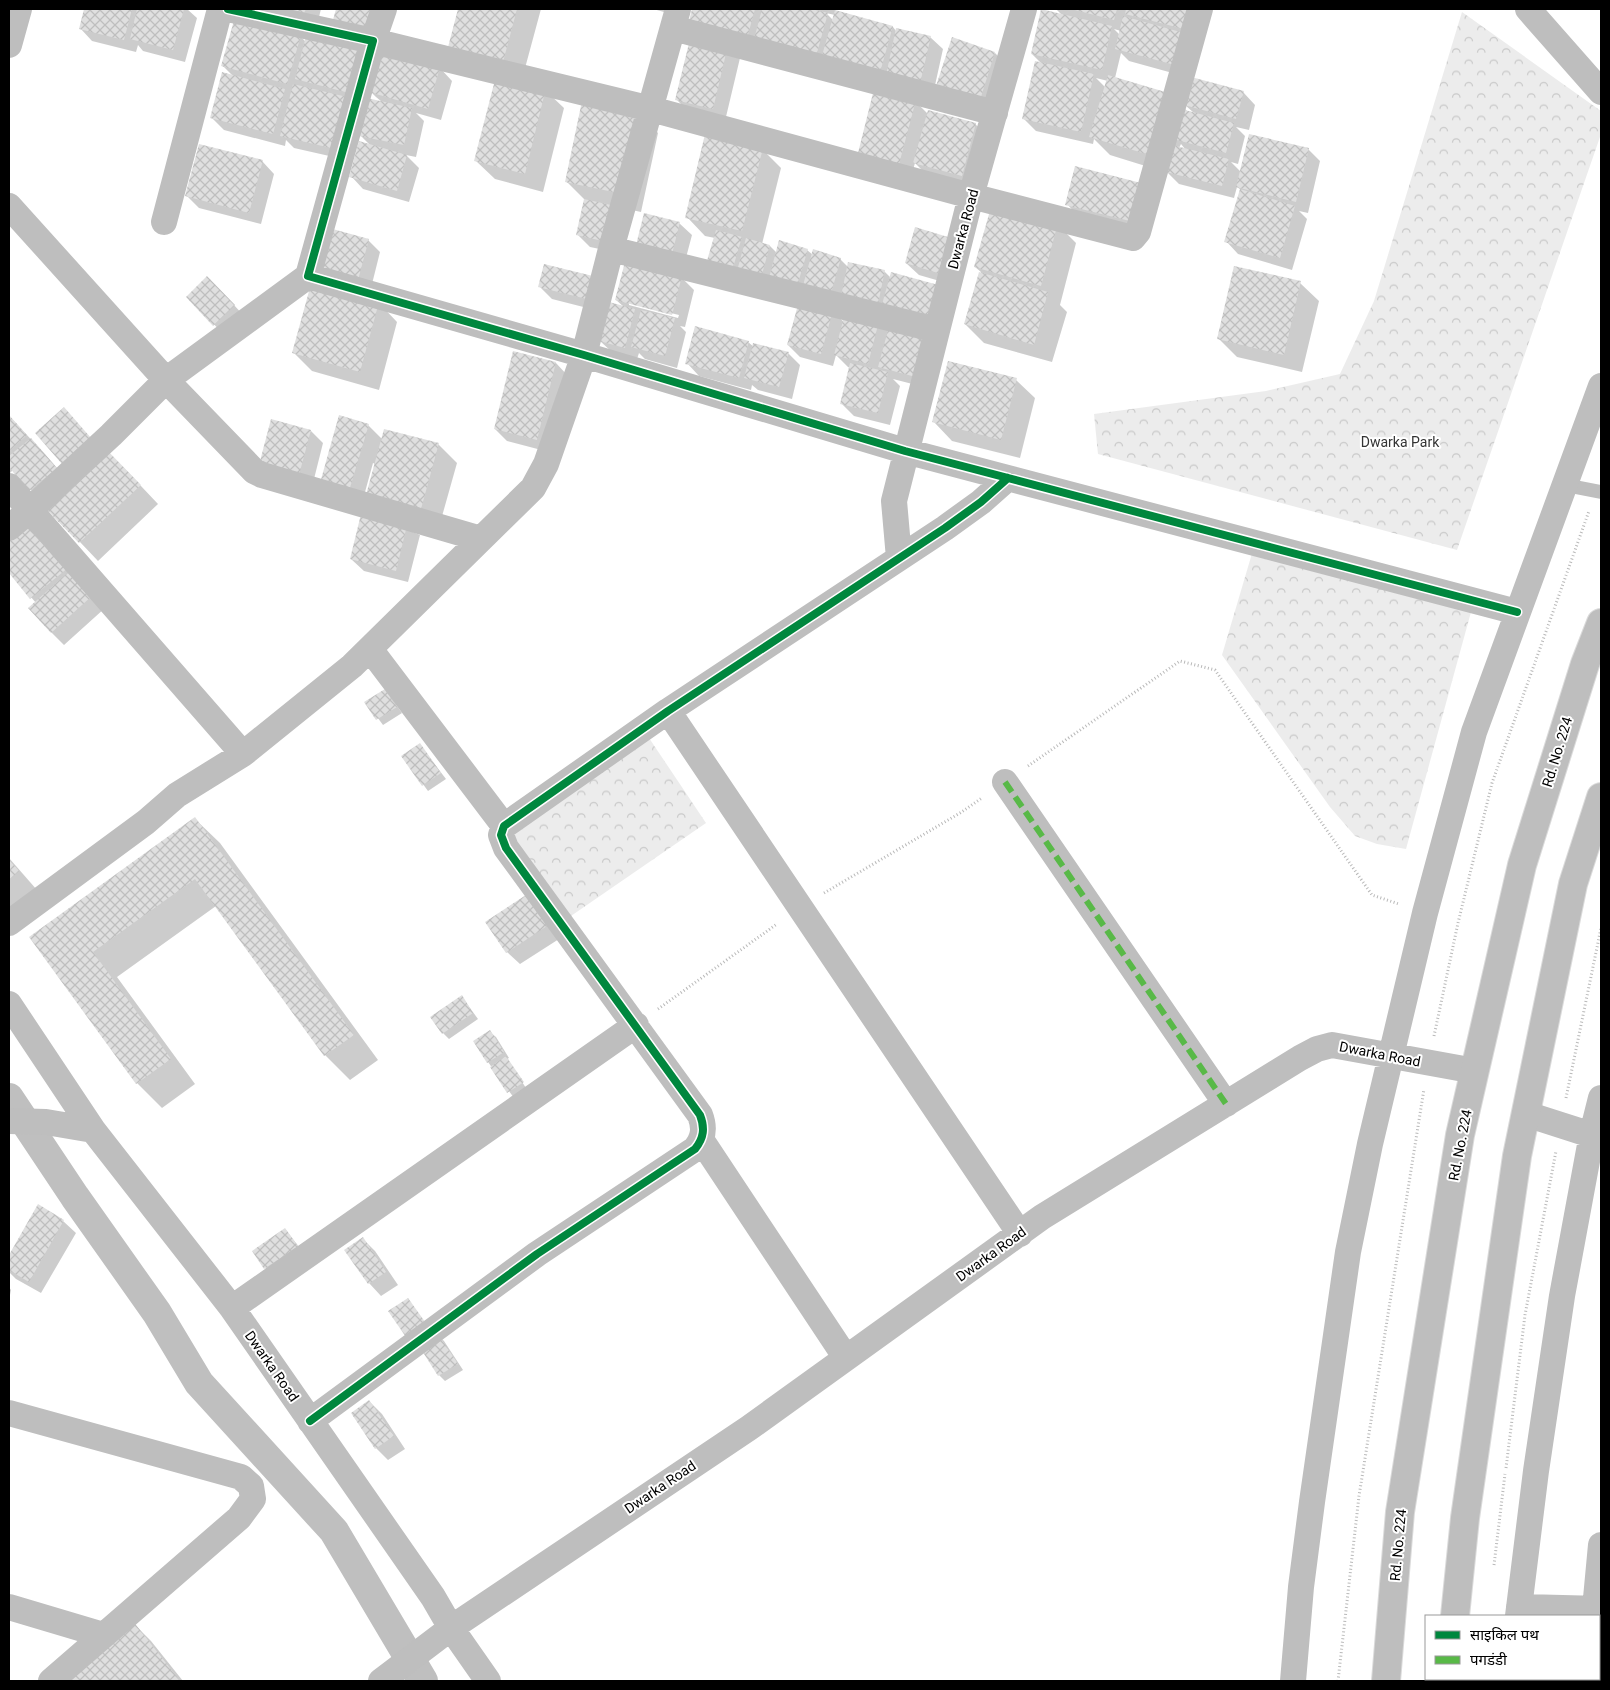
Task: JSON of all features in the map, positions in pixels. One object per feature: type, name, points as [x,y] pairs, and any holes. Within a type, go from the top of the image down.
[{"type":"main road","name":"Rd. No. 224","points":[[1386,1681],[1400,1512],[1460,1135],[1522,864],[1585,664],[1601,623]]},
{"type":"main road","points":[[1455,1615],[1466,1508],[1517,1156],[1573,884],[1601,797]]},
{"type":"street","points":[[9,45],[19,9]]},
{"type":"street","points":[[164,222],[220,9]]},
{"type":"street","points":[[228,9],[373,41],[651,109],[1133,238],[1138,232],[1200,9]]},
{"type":"street","points":[[9,528],[111,434],[166,380],[308,276],[373,41],[384,9]]},
{"type":"street","name":"Dwarka Road","points":[[899,558],[894,501],[905,451],[971,196],[1024,9]]},
{"type":"street","points":[[1528,9],[1601,92]]},
{"type":"street","points":[[9,923],[146,822],[177,795],[243,754],[352,666],[533,488],[546,464],[584,355],[611,249],[676,18],[995,113]]},
{"type":"street","points":[[9,206],[166,380],[254,471],[262,475],[481,539]]},
{"type":"street","points":[[611,249],[937,330]]},
{"type":"street","points":[[308,276],[584,355],[905,451],[1517,612]]},
{"type":"street","points":[[1293,1681],[1309,1521],[1348,1252],[1370,1144],[1458,787],[1474,732],[1601,386]]},
{"type":"street","points":[[310,1421],[537,1254],[695,1149],[702,1140],[704,1125],[700,1115],[506,848],[501,836],[504,826],[668,711],[945,528],[981,502],[1008,478]]},
{"type":"street","points":[[9,486],[243,754]]},
{"type":"street","points":[[370,649],[504,826]]},
{"type":"street","points":[[668,711],[1020,1234]]},
{"type":"street","points":[[1005,782],[1226,1104]]},
{"type":"street","name":"Dwarka Road","points":[[9,1004],[93,1130],[232,1308],[433,1597],[451,1628],[749,1428],[1042,1217],[1317,1049],[1332,1045],[1475,1071]]},
{"type":"street","points":[[232,1308],[636,1025]]},
{"type":"street","points":[[1601,1098],[1596,1136],[1562,1296],[1536,1471],[1518,1612],[1598,1609],[1601,1545]]},
{"type":"street","points":[[1526,1114],[1596,1136]]},
{"type":"street","points":[[9,1121],[46,1122],[93,1130]]},
{"type":"street","points":[[702,1140],[846,1358]]},
{"type":"street","points":[[9,1413],[241,1477],[251,1486],[253,1499],[239,1518],[51,1681]]},
{"type":"street","points":[[9,1607],[103,1635]]},
{"type":"street","points":[[385,1679],[451,1628],[488,1681]]},
{"type":"lane","points":[[1565,485],[1601,492]]},
{"type":"green space","name":"Dwarka Park","points":[[1462,12],[1601,111],[1601,134],[1457,550],[1098,454],[1094,414],[1266,391],[1340,374],[1374,301]]},
{"type":"green space","points":[[1253,550],[1471,612],[1406,849],[1377,844],[1355,836],[1330,807],[1222,655]]},
{"type":"green space","points":[[647,735],[706,823],[568,918],[510,836]]},
{"type":"building","points":[[84,9],[132,9],[124,40],[79,29]]},
{"type":"building","points":[[137,9],[184,9],[173,50],[130,39]]},
{"type":"building","points":[[288,9],[306,9],[304,13]]},
{"type":"building","points":[[336,9],[378,9],[372,30],[333,20]]},
{"type":"building","points":[[458,9],[517,9],[502,66],[447,51]]},
{"type":"building","points":[[692,9],[755,9],[746,42],[688,25]]},
{"type":"building","points":[[762,9],[811,9],[828,13],[815,60],[753,43]]},
{"type":"building","points":[[1041,9],[1112,26],[1102,70],[1031,54]]},
{"type":"building","points":[[1071,9],[1117,9],[1114,20]]},
{"type":"building","points":[[1126,9],[1189,9],[1184,29],[1125,14]]},
{"type":"building","points":[[835,10],[893,26],[879,76],[821,59]]},
{"type":"building","points":[[1123,16],[1184,33],[1175,65],[1115,49]]},
{"type":"building","points":[[235,17],[301,35],[287,84],[221,66]]},
{"type":"building","points":[[896,28],[931,36],[919,88],[885,80]]},
{"type":"building","points":[[691,35],[728,45],[713,109],[675,100]]},
{"type":"building","points":[[306,36],[364,51],[353,94],[295,79]]},
{"type":"building","points":[[952,37],[995,52],[980,100],[936,86]]},
{"type":"building","points":[[381,50],[440,67],[428,109],[369,92]]},
{"type":"building","points":[[1035,61],[1094,74],[1081,132],[1022,119]]},
{"type":"building","points":[[222,72],[285,89],[273,134],[210,118]]},
{"type":"building","points":[[1108,75],[1172,94],[1153,156],[1089,137]]},
{"type":"building","points":[[496,76],[546,88],[525,174],[474,161]]},
{"type":"building","points":[[1191,77],[1244,91],[1236,119],[1184,105]]},
{"type":"building","points":[[293,84],[347,97],[335,149],[280,136]]},
{"type":"building","points":[[874,89],[916,100],[898,168],[857,157]]},
{"type":"building","points":[[367,98],[412,108],[404,145],[359,136]]},
{"type":"building","points":[[582,101],[640,113],[623,194],[565,182]]},
{"type":"building","points":[[1181,109],[1234,123],[1226,153],[1173,139]]},
{"type":"building","points":[[928,110],[976,123],[962,176],[913,163]]},
{"type":"building","points":[[705,134],[763,148],[742,231],[685,218]]},
{"type":"building","points":[[1249,134],[1309,148],[1296,202],[1236,187]]},
{"type":"building","points":[[359,141],[407,155],[397,191],[349,177]]},
{"type":"building","points":[[199,144],[263,160],[249,213],[185,196]]},
{"type":"building","points":[[1172,145],[1229,159],[1222,186],[1166,172]]},
{"type":"building","points":[[1075,166],[1141,183],[1130,221],[1065,205]]},
{"type":"building","points":[[1240,189],[1295,206],[1280,258],[1224,242]]},
{"type":"building","points":[[584,199],[620,207],[612,243],[576,235]]},
{"type":"building","points":[[991,207],[1058,223],[1041,286],[974,267]]},
{"type":"building","points":[[644,213],[680,222],[671,258],[635,249]]},
{"type":"building","points":[[915,227],[948,237],[938,273],[905,263]]},
{"type":"building","points":[[329,228],[369,239],[358,280],[317,270]]},
{"type":"building","points":[[716,230],[742,237],[732,271],[706,264]]},
{"type":"building","points":[[746,238],[770,245],[761,278],[737,271]]},
{"type":"building","points":[[779,240],[808,249],[796,290],[768,282]]},
{"type":"building","points":[[813,249],[841,258],[830,297],[802,289]]},
{"type":"building","points":[[625,262],[682,276],[672,315],[615,300]]},
{"type":"building","points":[[848,262],[885,270],[877,309],[840,301]]},
{"type":"building","points":[[544,264],[601,278],[595,301],[538,287]]},
{"type":"building","points":[[1234,266],[1301,281],[1284,355],[1217,339]]},
{"type":"building","points":[[891,272],[942,286],[932,322],[881,308]]},
{"type":"building","points":[[979,272],[1048,292],[1034,345],[964,324]]},
{"type":"building","points":[[207,276],[235,305],[213,326],[186,297]]},
{"type":"building","points":[[311,284],[379,302],[360,372],[292,353]]},
{"type":"building","points":[[799,301],[833,310],[821,354],[787,345]]},
{"type":"building","points":[[609,302],[635,309],[625,348],[599,341]]},
{"type":"building","points":[[641,310],[675,318],[665,356],[631,347]]},
{"type":"building","points":[[845,313],[879,321],[868,364],[834,355]]},
{"type":"building","points":[[890,323],[927,333],[916,377],[878,367]]},
{"type":"building","points":[[695,326],[749,341],[739,378],[685,364]]},
{"type":"building","points":[[753,343],[789,352],[779,387],[744,378]]},
{"type":"building","points":[[513,351],[556,362],[537,440],[494,429]]},
{"type":"building","points":[[948,361],[1017,378],[1001,440],[932,422]]},
{"type":"building","points":[[850,363],[888,372],[878,413],[840,404]]},
{"type":"building","points":[[64,407],[91,438],[62,464],[35,433]]},
{"type":"building","points":[[9,415],[27,435],[9,451]]},
{"type":"building","points":[[339,415],[369,424],[349,491],[320,483]]},
{"type":"building","points":[[271,419],[311,430],[299,475],[259,465]]},
{"type":"building","points":[[384,429],[439,443],[421,509],[366,495]]},
{"type":"building","points":[[31,438],[57,468],[29,491],[9,467],[9,456]]},
{"type":"building","points":[[105,448],[141,485],[79,543],[43,506]]},
{"type":"building","points":[[362,510],[408,521],[396,571],[350,559]]},
{"type":"building","points":[[31,520],[69,567],[30,599],[9,573],[9,538]]},
{"type":"building","points":[[71,570],[93,595],[51,633],[28,608]]},
{"type":"building","points":[[385,689],[397,707],[376,720],[364,702]]},
{"type":"building","points":[[420,743],[441,773],[422,786],[401,756]]},
{"type":"building","points":[[195,817],[354,1035],[324,1056],[195,879],[93,952],[171,1059],[136,1084],[29,937]]},
{"type":"building","points":[[9,859],[19,871],[9,880]]},
{"type":"building","points":[[526,895],[547,926],[506,953],[485,922]]},
{"type":"building","points":[[462,995],[473,1013],[442,1034],[430,1017]]},
{"type":"building","points":[[490,1030],[504,1052],[487,1063],[473,1041]]},
{"type":"building","points":[[506,1056],[524,1082],[507,1093],[490,1067]]},
{"type":"building","points":[[38,1204],[64,1220],[29,1282],[9,1270],[9,1255]]},
{"type":"building","points":[[285,1228],[298,1246],[264,1269],[252,1251]]},
{"type":"building","points":[[363,1237],[386,1272],[368,1284],[344,1250]]},
{"type":"building","points":[[408,1298],[428,1326],[408,1340],[388,1311]]},
{"type":"building","points":[[438,1334],[458,1364],[438,1376],[419,1346]]},
{"type":"building","points":[[369,1400],[394,1436],[375,1449],[351,1413]]},
{"type":"building","points":[[133,1621],[180,1681],[67,1681]]},
{"type":"waterway","points":[[9,1098],[75,1197],[157,1313],[199,1383],[334,1531],[423,1681]]},
{"type":"marked path","points":[[1005,782],[1226,1104]]},
{"type":"cycle path","points":[[228,9],[373,41],[308,276],[584,355],[905,451],[1517,612]]},
{"type":"cycle path","points":[[310,1421],[537,1254],[695,1149],[702,1137],[703,1124],[700,1115],[506,848],[501,835],[504,826],[668,711],[945,528],[981,502],[1008,478]]}]
